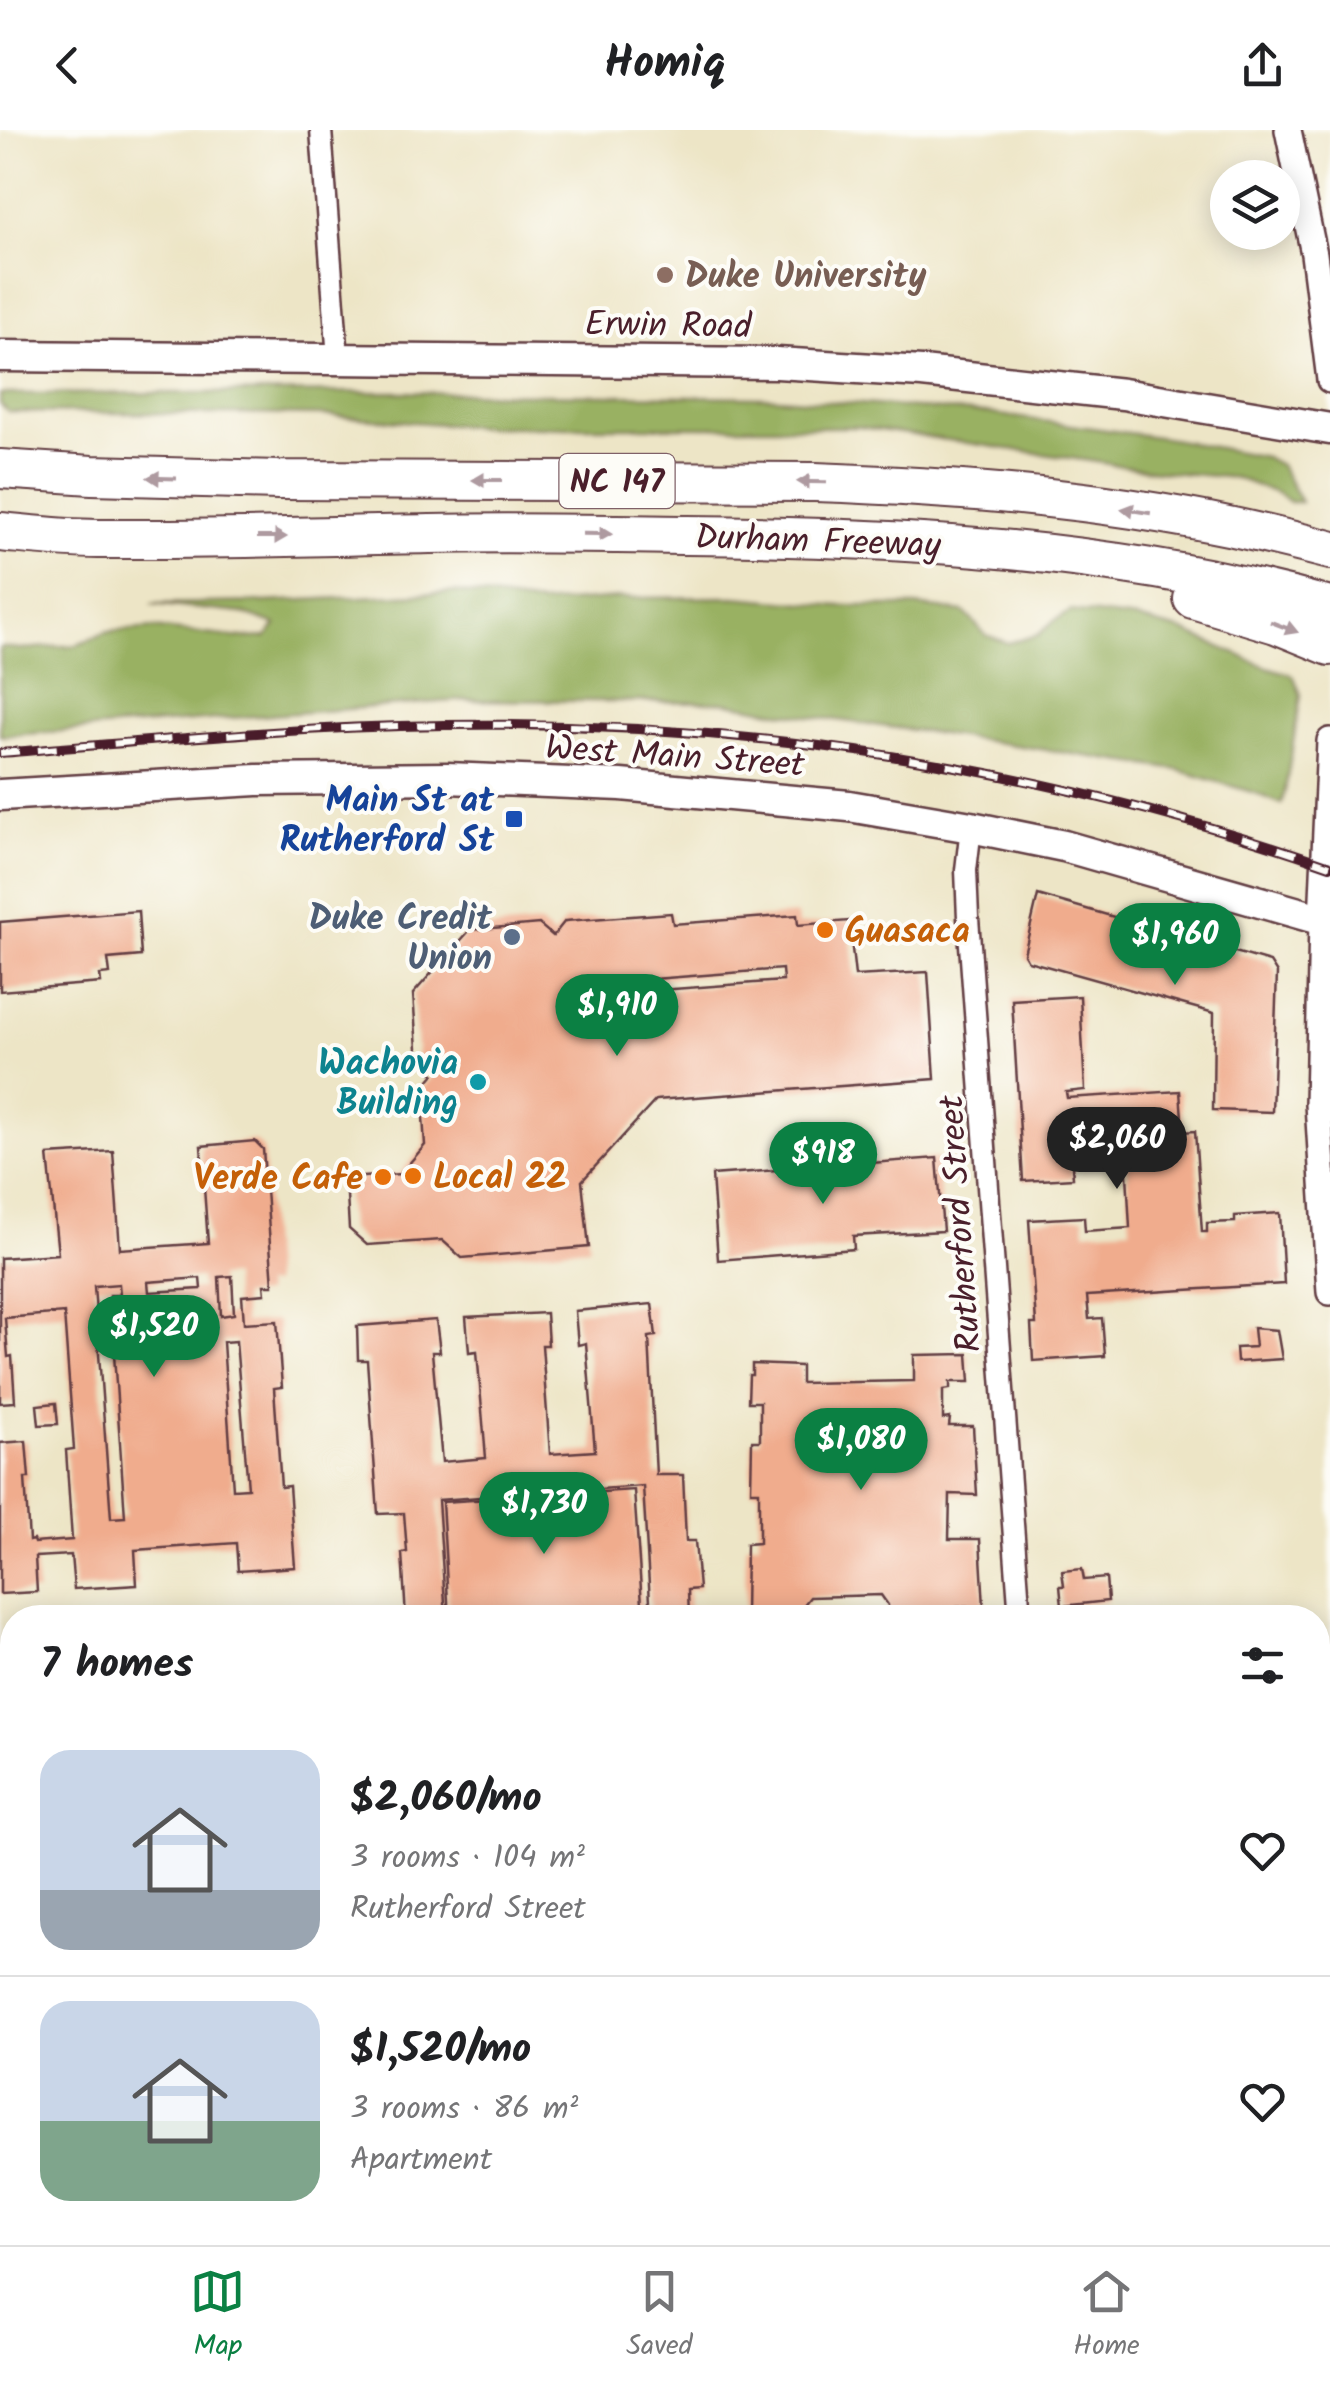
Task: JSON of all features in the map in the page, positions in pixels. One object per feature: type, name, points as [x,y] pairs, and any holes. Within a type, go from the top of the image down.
[{"type":"highway","name":"Durham Freeway","points":[[0,469],[168,478],[909,485],[1094,504],[1232,526],[1330,550]]},
{"type":"highway","points":[[1232,526],[1330,537]]},
{"type":"highway","name":"Durham Freeway","points":[[0,532],[95,540],[558,533],[808,536],[917,542],[1082,557],[1190,575],[1330,606]]},
{"type":"highway","points":[[917,542],[1159,590],[1276,624],[1330,646]]},
{"type":"main road","name":"Erwin Road","points":[[0,356],[868,367],[1124,394],[1330,429]]},
{"type":"main road","name":"West Main Street","points":[[0,795],[257,780],[447,778],[621,784],[849,806],[971,826],[1082,851],[1326,921]]},
{"type":"street","points":[[321,130],[338,359]]},
{"type":"street","points":[[1288,130],[1314,254],[1330,380]]},
{"type":"street","points":[[1330,741],[1318,1104],[1330,1292]]},
{"type":"street","name":"Rutherford Street","points":[[971,826],[966,870],[968,918],[1019,1605]]},
{"type":"green space","points":[[398,392],[764,397],[986,413],[1172,439],[1265,457],[1280,465],[1301,502],[1290,502],[1236,478],[1157,471],[860,427],[480,427],[320,415],[8,412],[0,404],[0,394]]},
{"type":"green space","points":[[456,592],[540,604],[619,598],[735,597],[841,606],[916,606],[964,612],[986,635],[1008,643],[1038,635],[1071,611],[1138,619],[1183,631],[1293,675],[1301,695],[1285,791],[1281,804],[1178,770],[722,702],[464,700],[0,736],[0,647],[77,645],[107,632],[153,628],[266,637],[276,625],[242,613],[151,604]]},
{"type":"building","points":[[1038,895],[1270,962],[1277,973],[1272,1112],[1213,1110],[1214,1013],[1028,961],[1024,954]]},
{"type":"building","points":[[138,911],[141,956],[108,959],[110,974],[100,975],[101,983],[0,991],[0,922]]},
{"type":"building","points":[[671,913],[673,924],[797,915],[798,925],[849,921],[855,976],[928,972],[935,1079],[656,1100],[582,1181],[589,1247],[462,1258],[442,1240],[367,1245],[349,1229],[347,1195],[363,1177],[400,1174],[425,1145],[421,1089],[434,1074],[418,1062],[413,994],[470,930],[539,924],[553,936],[565,921]],"holes":[[[782,969],[783,981],[605,994],[615,982]]]},
{"type":"building","points":[[1080,996],[1085,1090],[1066,1092],[1067,1098],[1180,1091],[1183,1132],[1195,1131],[1202,1232],[1207,1232],[1207,1223],[1235,1222],[1235,1216],[1280,1213],[1284,1284],[1087,1296],[1089,1319],[1102,1318],[1105,1356],[1033,1361],[1031,1324],[1036,1324],[1029,1220],[1084,1217],[1085,1231],[1130,1228],[1126,1156],[1116,1156],[1116,1163],[1072,1166],[1073,1178],[1023,1181],[1012,1000]]},
{"type":"building","points":[[255,1141],[263,1149],[273,1285],[264,1285],[265,1294],[242,1296],[244,1323],[277,1321],[282,1387],[274,1388],[281,1487],[289,1486],[295,1567],[238,1571],[236,1543],[135,1550],[137,1585],[74,1589],[71,1555],[35,1557],[37,1592],[0,1594],[0,1443],[26,1441],[29,1541],[34,1543],[72,1540],[66,1450],[74,1449],[64,1313],[5,1318],[15,1402],[0,1403],[0,1258],[58,1254],[48,1155],[113,1151],[120,1249],[208,1243],[201,1146]],"holes":[[[232,1276],[234,1314],[221,1316],[219,1277]],[[200,1278],[201,1289],[149,1292],[148,1282]],[[119,1284],[120,1295],[110,1295],[125,1517],[111,1518],[94,1286]],[[236,1341],[248,1488],[233,1489],[223,1342]]]},
{"type":"building","points":[[937,1158],[943,1231],[853,1236],[854,1249],[718,1260],[712,1175]]},
{"type":"building","points":[[652,1304],[656,1336],[649,1337],[656,1475],[683,1475],[686,1541],[695,1541],[699,1589],[688,1590],[689,1605],[650,1605],[643,1486],[438,1500],[445,1605],[405,1605],[404,1513],[378,1514],[367,1360],[358,1360],[357,1326],[436,1320],[440,1352],[432,1352],[442,1462],[486,1458],[477,1351],[469,1352],[466,1317],[546,1313],[548,1345],[542,1345],[550,1454],[595,1451],[586,1343],[578,1345],[575,1311]]},
{"type":"building","points":[[1253,1328],[1277,1330],[1282,1359],[1237,1362],[1236,1348],[1255,1347]]},
{"type":"building","points":[[968,1354],[970,1382],[950,1382],[950,1389],[943,1390],[943,1419],[950,1418],[949,1426],[973,1426],[977,1495],[950,1494],[949,1539],[980,1539],[984,1605],[888,1605],[881,1595],[810,1597],[804,1605],[745,1605],[746,1544],[759,1543],[759,1491],[751,1491],[752,1441],[760,1441],[760,1402],[748,1402],[752,1364],[801,1366],[801,1383],[914,1381],[914,1355]]},
{"type":"building","points":[[56,1403],[58,1424],[39,1425],[37,1405]]},
{"type":"building","points":[[634,1490],[642,1605],[448,1605],[442,1502]]},
{"type":"building","points":[[1082,1569],[1084,1580],[1106,1578],[1108,1601],[1062,1605],[1062,1571]]},
{"type":"railway","points":[[0,753],[389,726],[558,726],[670,731],[894,756],[1005,777],[1223,831],[1330,866]]},
{"type":"place","name":"Duke University","points":[[665,275]]},
{"type":"place","name":"Main St at Rutherford St","points":[[514,819]]},
{"type":"place","name":"Guasaca","points":[[825,930]]},
{"type":"place","name":"Duke Credit Union","points":[[512,937]]},
{"type":"place","name":"Wachovia Building","points":[[478,1082]]},
{"type":"place","name":"Local 22","points":[[413,1176]]},
{"type":"place","name":"Verde Cafe","points":[[383,1177]]}]
